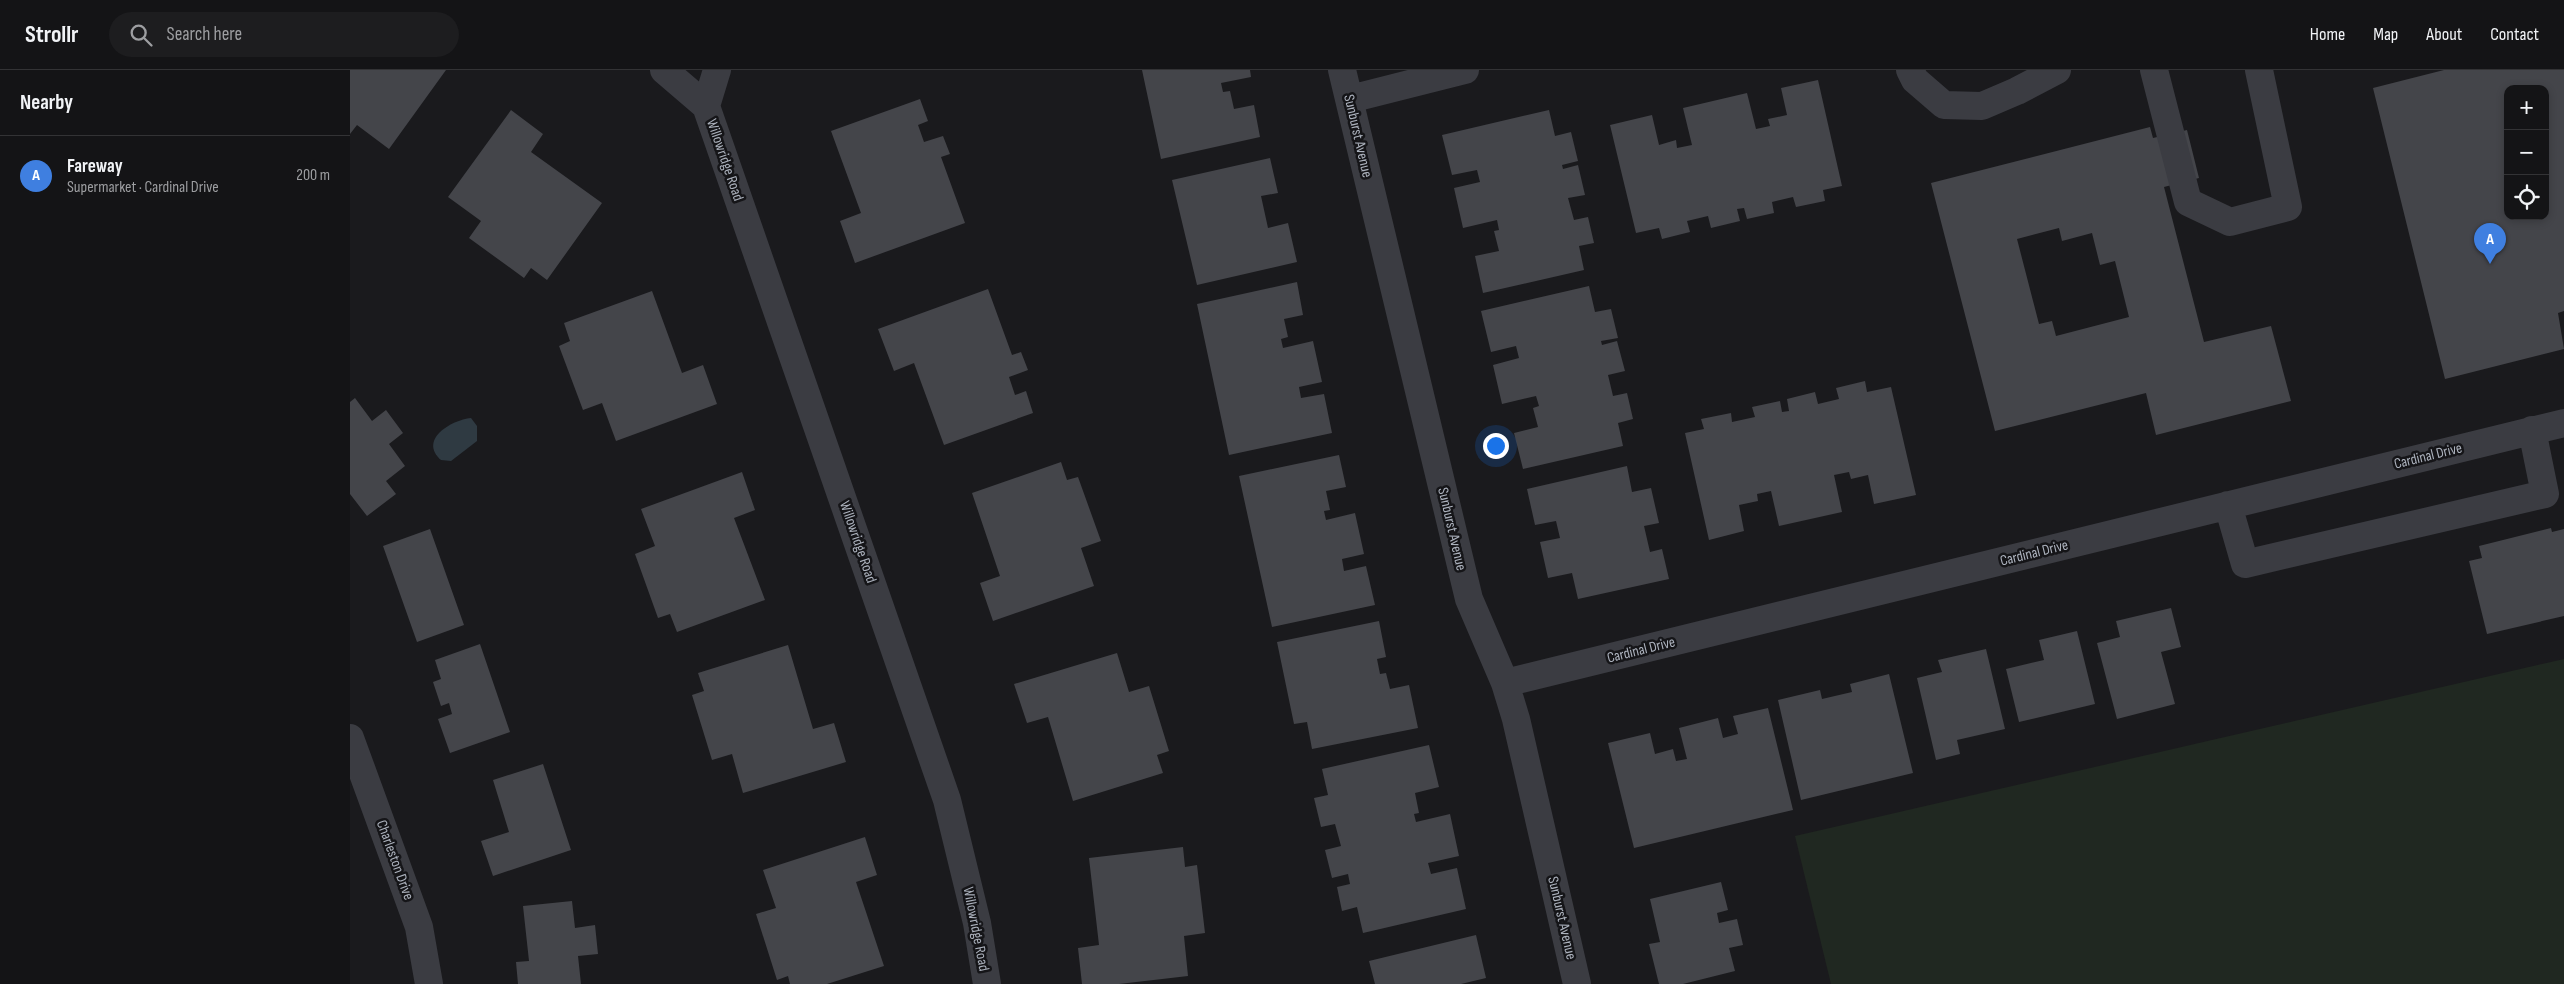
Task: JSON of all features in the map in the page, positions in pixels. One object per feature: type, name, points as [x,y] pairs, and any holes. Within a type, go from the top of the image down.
[{"type":"street","name":"Willowridge Road","points":[[664,70],[706,106],[947,800],[977,923],[987,984]]},
{"type":"street","name":"Willowridge Road","points":[[706,106],[717,70]]},
{"type":"street","name":"Sunburst Avenue","points":[[1342,70],[1469,599],[1505,683],[1516,719],[1577,984]]},
{"type":"street","points":[[1350,99],[1465,70]]},
{"type":"street","points":[[1910,70],[1915,80],[1944,105],[1982,106],[2018,91],[2057,70]]},
{"type":"street","points":[[2154,70],[2188,202],[2230,222],[2288,207],[2259,70]]},
{"type":"street","name":"Cardinal Drive","points":[[1505,683],[2564,423]]},
{"type":"street","points":[[2228,505],[2245,564],[2554,492],[2532,430]]},
{"type":"street","name":"Charleston Drive","points":[[350,738],[419,927],[429,984]]},
{"type":"shaded area","points":[[471,418],[477,426],[477,441],[451,461],[441,460],[435,453],[433,445],[435,438],[447,427]]},
{"type":"shaded area","points":[[2564,659],[2564,984],[1831,984],[1795,836]]},
{"type":"building","points":[[350,70],[446,70],[389,149],[357,125],[350,134]]},
{"type":"building","points":[[1142,70],[1250,70],[1251,77],[1221,83],[1223,92],[1230,91],[1234,109],[1254,105],[1260,137],[1161,159]]},
{"type":"building","points":[[2444,70],[2564,70],[2564,311],[2558,313],[2564,349],[2445,379],[2373,88]]},
{"type":"building","points":[[1818,80],[1842,186],[1823,190],[1825,201],[1796,207],[1793,197],[1772,202],[1774,213],[1747,219],[1744,208],[1737,209],[1740,221],[1711,228],[1708,216],[1687,221],[1690,232],[1662,239],[1659,228],[1636,233],[1610,125],[1652,115],[1659,145],[1676,140],[1677,148],[1692,145],[1683,108],[1747,93],[1756,129],[1770,126],[1768,119],[1787,115],[1781,88]]},
{"type":"building","points":[[920,99],[928,121],[918,125],[924,142],[943,136],[950,154],[941,157],[965,223],[855,263],[840,221],[861,213],[831,131]]},
{"type":"building","points":[[511,110],[543,134],[531,152],[602,203],[547,280],[531,268],[524,278],[469,238],[481,221],[448,197]]},
{"type":"building","points":[[1549,110],[1555,136],[1571,132],[1578,161],[1562,165],[1563,169],[1578,165],[1585,195],[1568,198],[1574,220],[1588,217],[1594,243],[1579,246],[1584,270],[1483,293],[1475,256],[1499,251],[1494,231],[1499,230],[1497,220],[1463,228],[1454,188],[1480,182],[1477,170],[1452,175],[1442,135]]},
{"type":"building","points":[[2150,127],[2153,138],[2187,130],[2199,178],[2164,187],[2204,342],[2271,326],[2291,401],[2156,435],[2146,393],[1995,431],[1931,183]],"holes":[[[2059,228],[2062,241],[2092,233],[2100,265],[2115,261],[2129,317],[2056,336],[2052,321],[2039,324],[2017,239]]]},
{"type":"building","points":[[1270,158],[1278,193],[1261,196],[1268,228],[1288,223],[1297,262],[1197,285],[1172,180]]},
{"type":"building","points":[[1297,282],[1303,315],[1284,319],[1288,337],[1281,339],[1283,348],[1313,341],[1322,382],[1299,387],[1301,398],[1324,394],[1332,433],[1229,455],[1197,304]]},
{"type":"building","points":[[1589,286],[1595,312],[1611,309],[1618,338],[1601,341],[1602,345],[1617,341],[1625,371],[1608,375],[1613,396],[1627,393],[1633,419],[1618,423],[1623,446],[1523,469],[1514,433],[1538,427],[1533,408],[1539,406],[1536,396],[1502,404],[1493,365],[1519,358],[1516,346],[1491,352],[1481,311]]},
{"type":"building","points":[[988,289],[1012,355],[1021,352],[1028,370],[1009,377],[1015,395],[1026,391],[1033,413],[944,445],[914,363],[894,371],[878,329]]},
{"type":"building","points":[[652,291],[682,373],[703,365],[717,404],[616,441],[602,403],[583,410],[559,346],[570,341],[564,323]]},
{"type":"building","points":[[1865,381],[1867,392],[1891,387],[1916,495],[1874,504],[1868,475],[1851,479],[1849,472],[1834,475],[1842,512],[1779,526],[1771,491],[1757,494],[1758,501],[1739,505],[1744,531],[1709,540],[1685,433],[1704,429],[1701,419],[1731,413],[1732,422],[1755,417],[1752,407],[1780,401],[1782,412],[1789,411],[1787,399],[1815,392],[1818,404],[1839,399],[1836,388]]},
{"type":"building","points":[[355,398],[372,421],[386,410],[403,433],[389,444],[405,466],[386,481],[396,494],[367,516],[350,494],[350,402]]},
{"type":"building","points":[[1339,455],[1346,487],[1326,491],[1330,510],[1324,511],[1326,520],[1355,513],[1364,554],[1342,559],[1344,571],[1366,566],[1375,605],[1272,627],[1239,476]]},
{"type":"building","points":[[1061,462],[1067,480],[1078,477],[1101,541],[1081,548],[1094,586],[993,621],[980,583],[1000,576],[972,493]]},
{"type":"building","points":[[1627,466],[1632,492],[1651,488],[1659,523],[1644,526],[1650,552],[1662,549],[1669,579],[1578,599],[1572,573],[1548,578],[1540,542],[1560,538],[1556,521],[1535,525],[1527,489]]},
{"type":"building","points":[[742,472],[755,510],[734,518],[765,600],[677,632],[670,614],[658,618],[635,554],[655,546],[641,509]]},
{"type":"building","points":[[2551,528],[2552,532],[2564,529],[2564,616],[2487,634],[2469,561],[2482,558],[2479,546]]},
{"type":"building","points":[[430,529],[464,625],[417,642],[383,546]]},
{"type":"building","points":[[2171,608],[2181,647],[2161,652],[2175,704],[2117,719],[2097,643],[2120,637],[2116,621]]},
{"type":"building","points":[[1379,621],[1386,657],[1377,659],[1380,674],[1386,673],[1390,689],[1409,685],[1418,728],[1312,749],[1307,722],[1294,724],[1277,642]]},
{"type":"building","points":[[2077,631],[2095,704],[2019,722],[2006,669],[2044,660],[2039,640]]},
{"type":"building","points":[[480,644],[510,732],[450,753],[438,719],[452,714],[449,703],[441,706],[433,682],[441,679],[435,660]]},
{"type":"building","points":[[788,645],[813,729],[834,723],[846,762],[743,793],[732,754],[712,760],[692,695],[704,691],[698,673]]},
{"type":"building","points":[[1986,649],[2005,729],[1957,740],[1960,754],[1936,760],[1917,678],[1942,672],[1938,660]]},
{"type":"building","points":[[1117,653],[1129,692],[1149,686],[1169,751],[1157,755],[1163,773],[1073,801],[1048,717],[1027,723],[1014,684]]},
{"type":"building","points":[[1889,674],[1913,773],[1801,800],[1778,700],[1820,690],[1822,699],[1852,692],[1850,684]]},
{"type":"building","points":[[1768,708],[1793,810],[1634,848],[1608,743],[1650,733],[1655,754],[1673,749],[1676,761],[1687,759],[1679,728],[1718,718],[1723,738],[1738,734],[1733,716]]},
{"type":"building","points":[[1429,745],[1439,787],[1415,793],[1419,813],[1414,814],[1416,822],[1450,814],[1459,856],[1428,863],[1431,874],[1457,868],[1466,909],[1363,933],[1357,907],[1342,911],[1337,887],[1350,884],[1348,874],[1332,878],[1325,850],[1341,846],[1335,824],[1321,827],[1314,798],[1328,795],[1322,769]]},
{"type":"building","points":[[543,764],[571,850],[493,876],[481,841],[509,832],[493,780]]},
{"type":"building","points":[[865,837],[877,875],[856,882],[884,966],[827,984],[790,984],[788,976],[777,980],[756,914],[776,908],[763,870]]},
{"type":"building","points":[[1183,847],[1185,867],[1197,865],[1205,933],[1184,936],[1188,976],[1119,984],[1082,984],[1078,948],[1099,945],[1089,858]]},
{"type":"building","points":[[1721,882],[1728,910],[1717,913],[1719,923],[1737,919],[1743,945],[1729,948],[1735,971],[1683,984],[1659,984],[1649,944],[1660,942],[1650,899]]},
{"type":"building","points":[[572,901],[575,928],[595,925],[598,954],[578,956],[581,984],[518,984],[516,962],[529,961],[523,906]]},
{"type":"building","points":[[1476,935],[1486,978],[1461,984],[1375,984],[1369,961]]},
{"type":"place","name":"Fareway","points":[[2490,264]]}]
